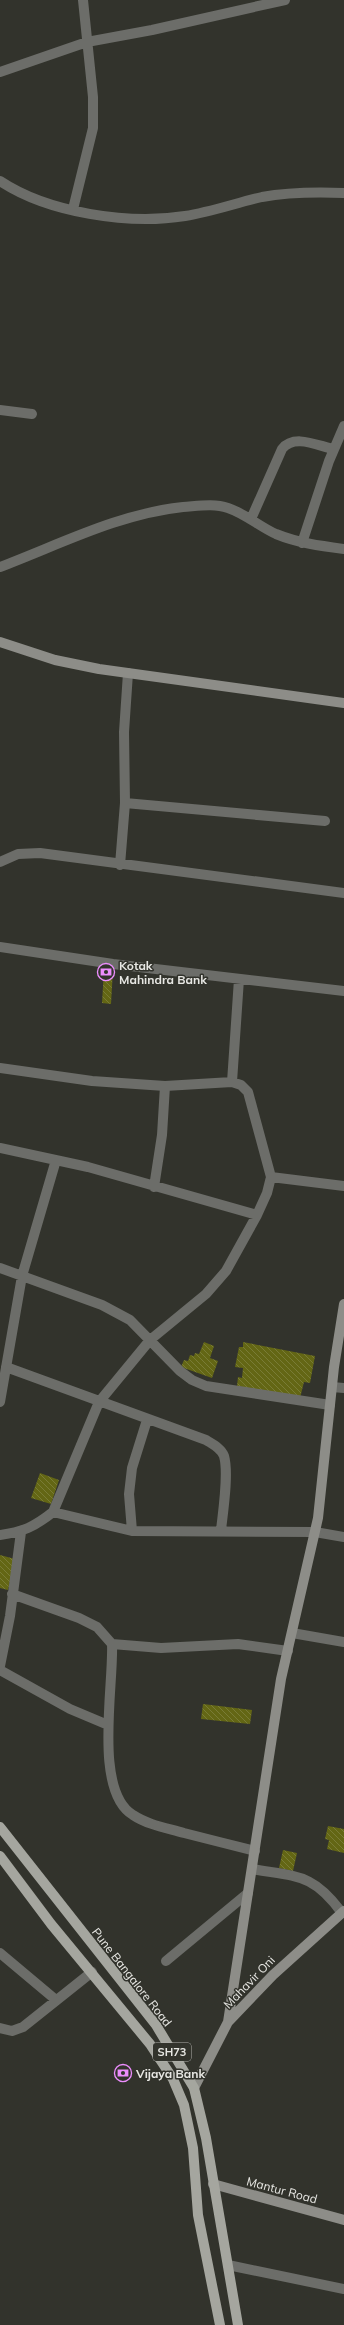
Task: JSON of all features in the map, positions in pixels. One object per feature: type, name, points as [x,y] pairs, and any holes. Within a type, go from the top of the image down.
[{"type":"main road","name":"Pune Bangalore Road","points":[[0,1828],[156,2024],[194,2088],[238,2325]]},
{"type":"main road","name":"SH73","points":[[0,1856],[150,2044],[173,2079],[184,2105],[193,2148],[198,2215],[220,2325]]},
{"type":"main road","points":[[118,2005],[130,1993]]},
{"type":"street","points":[[73,209],[93,128],[93,97],[83,0]]},
{"type":"street","points":[[0,72],[87,42],[152,30],[285,0]]},
{"type":"street","points":[[0,182],[44,202],[108,217],[144,218],[185,216],[263,197],[319,192],[344,193]]},
{"type":"street","points":[[0,410],[32,414]]},
{"type":"street","points":[[302,543],[333,449],[344,426]]},
{"type":"street","points":[[251,519],[282,449],[287,443],[293,440],[333,449]]},
{"type":"street","points":[[0,567],[61,544],[107,523],[159,510],[206,505],[228,508],[251,519],[275,534],[302,543],[344,549]]},
{"type":"street","points":[[0,642],[55,660],[128,673],[344,702]]},
{"type":"street","points":[[120,865],[125,803],[124,732],[128,673]]},
{"type":"street","points":[[125,803],[325,822]]},
{"type":"street","points":[[0,862],[18,854],[40,853],[120,865],[344,893]]},
{"type":"street","points":[[0,947],[239,979],[344,991]]},
{"type":"street","points":[[232,1082],[239,979]]},
{"type":"street","points":[[0,1068],[92,1081],[165,1086],[232,1082],[241,1085],[248,1092],[271,1176],[267,1193],[257,1215],[226,1271],[206,1294],[150,1340],[100,1402],[53,1512],[37,1524],[21,1532],[0,1535]]},
{"type":"street","points":[[154,1187],[162,1135],[165,1086]]},
{"type":"street","points":[[0,1148],[88,1168],[257,1215]]},
{"type":"street","points":[[0,1402],[22,1276],[56,1160]]},
{"type":"street","points":[[271,1176],[344,1186]]},
{"type":"street","points":[[0,1268],[102,1305],[130,1320],[180,1371],[192,1380],[206,1386],[330,1405]]},
{"type":"street","points":[[228,2022],[281,1679],[315,1532],[332,1387],[344,1304]]},
{"type":"street","points":[[6,1368],[146,1420],[206,1440],[221,1451],[224,1455],[225,1471],[221,1530]]},
{"type":"street","points":[[332,1387],[344,1388]]},
{"type":"street","points":[[132,1531],[129,1494],[132,1468],[146,1420]]},
{"type":"street","points":[[53,1512],[132,1531],[221,1530],[315,1532],[344,1537]]},
{"type":"street","points":[[0,1666],[6,1645],[21,1532]]},
{"type":"street","points":[[12,1594],[79,1618],[97,1627],[112,1644],[161,1648],[238,1644],[288,1651]]},
{"type":"street","points":[[292,1633],[344,1642]]},
{"type":"street","points":[[112,1644],[108,1725],[112,1785],[120,1803],[132,1815],[150,1824],[255,1851]]},
{"type":"street","points":[[0,1670],[70,1709],[108,1725]]},
{"type":"street","points":[[252,1869],[299,1877],[312,1882],[327,1893],[343,1912]]},
{"type":"street","points":[[166,1961],[248,1893]]},
{"type":"street","name":"Mahavir Oni","points":[[194,2088],[228,2022],[273,1975],[343,1912]]},
{"type":"street","points":[[0,1953],[56,2000]]},
{"type":"street","points":[[0,2028],[12,2031],[23,2028],[92,1972]]},
{"type":"street","name":"Mantur Road","points":[[213,2184],[344,2220]]},
{"type":"street","points":[[228,2265],[344,2289]]},
{"type":"building","points":[[104,969],[113,969],[111,1004],[102,1003]]},
{"type":"building","points":[[204,1342],[214,1346],[210,1358],[218,1361],[212,1378],[181,1367],[184,1360],[188,1361],[190,1355],[194,1356],[195,1353],[199,1354]]},
{"type":"building","points":[[243,1342],[315,1356],[310,1383],[304,1382],[300,1398],[237,1386],[238,1377],[242,1378],[243,1368],[235,1367],[239,1347],[243,1347]]},
{"type":"building","points":[[40,1473],[59,1480],[51,1504],[31,1498]]},
{"type":"building","points":[[0,1555],[15,1559],[8,1590],[0,1588]]},
{"type":"building","points":[[203,1704],[252,1710],[250,1724],[201,1719]]},
{"type":"building","points":[[328,1826],[344,1829],[344,1853],[327,1849],[329,1840],[325,1839]]},
{"type":"building","points":[[283,1850],[297,1853],[293,1871],[279,1868]]},
{"type":"place","name":"Kotak Mahindra Bank","points":[[106,972]]},
{"type":"place","name":"Vijaya Bank","points":[[123,2073]]}]
